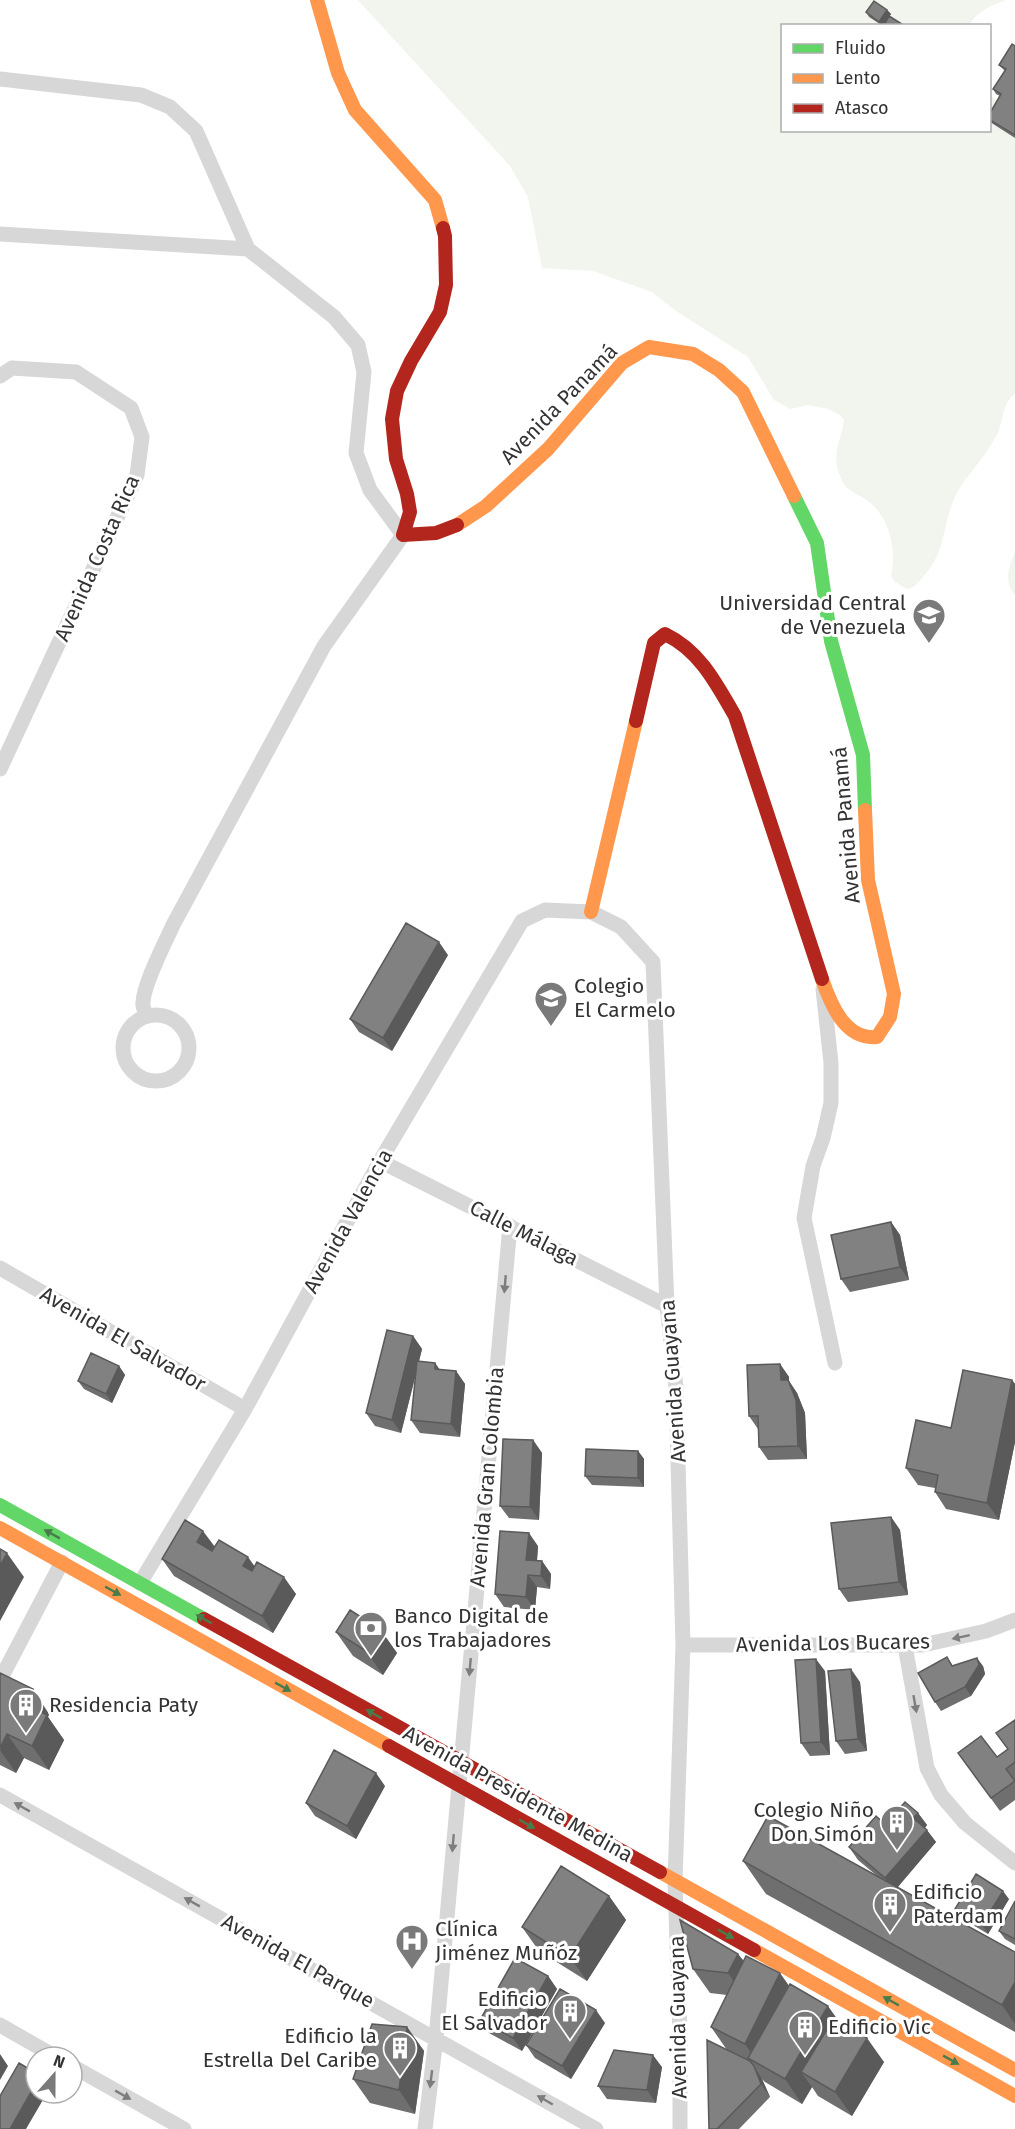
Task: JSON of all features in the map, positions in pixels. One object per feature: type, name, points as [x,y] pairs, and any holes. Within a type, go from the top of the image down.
[{"type":"street","points":[[147,1016],[142,1005],[144,995],[173,924],[324,646],[403,535],[410,512],[396,459],[392,419],[397,391],[411,361],[440,312],[446,285],[445,236],[435,200],[355,110],[338,73],[317,0]]},
{"type":"street","points":[[0,79],[141,95],[170,106],[196,131],[248,249],[333,317],[358,345],[364,372],[356,453],[370,490],[403,535]]},
{"type":"street","points":[[0,234],[248,249]]},
{"type":"street","name":"Avenida Panamá","points":[[403,535],[436,533],[462,522],[486,506],[548,449],[622,363],[648,347],[693,354],[719,370],[743,392],[817,543],[831,641],[863,755],[868,880],[894,994],[893,1011],[880,1034],[872,1038],[863,1038],[848,1029],[839,1016],[823,983],[735,716],[697,656],[680,639],[665,634],[654,643],[591,912]]},
{"type":"street","name":"Avenida Costa Rica","points":[[0,376],[12,368],[76,372],[131,408],[142,437],[137,475],[0,769]]},
{"type":"street","name":"Avenida Valencia","points":[[140,1583],[245,1409],[380,1161],[522,921],[545,910],[591,912]]},
{"type":"street","name":"Avenida Guayana","points":[[591,912],[621,927],[653,962],[667,1306],[676,1388],[683,1645],[675,1881],[680,2036],[680,2129]]},
{"type":"street","points":[[823,983],[831,1063],[831,1103],[823,1138],[813,1166],[804,1218],[816,1283],[835,1363]]},
{"type":"street","points":[[147,1016],[168,1017],[185,1031],[189,1041],[186,1063],[170,1077],[149,1080],[131,1068],[125,1059],[123,1049],[129,1029],[137,1021],[147,1016]]},
{"type":"street","name":"Calle Málaga","points":[[380,1161],[667,1306]]},
{"type":"street","name":"Avenida Gran Colombia","points":[[458,1785],[510,1226]]},
{"type":"street","name":"Avenida El Salvador","points":[[0,1268],[245,1409]]},
{"type":"street","name":"Avenida Presidente Medina","points":[[0,1505],[1015,2070]]},
{"type":"street","name":"Avenida Presidente Medina","points":[[0,1528],[1015,2096]]},
{"type":"street","points":[[0,1680],[62,1562]]},
{"type":"street","name":"Avenida Los Bucares","points":[[683,1645],[923,1645],[986,1631],[1015,1620]]},
{"type":"street","points":[[905,1646],[927,1768],[941,1795],[965,1823],[1015,1863]]},
{"type":"street","points":[[425,2129],[436,2038],[458,1785]]},
{"type":"street","name":"Avenida El Parque","points":[[0,1795],[596,2129]]},
{"type":"street","points":[[0,2025],[36,2045]]},
{"type":"street","points":[[84,2073],[184,2129]]},
{"type":"shaded area","name":"Universidad Central de Venezuela","points":[[358,0],[1006,0],[980,13],[970,24],[781,24],[781,132],[991,132],[991,95],[1015,122],[1015,394],[1007,403],[993,442],[959,489],[949,512],[937,557],[917,584],[907,589],[895,582],[891,576],[893,556],[887,525],[876,508],[843,483],[836,462],[844,420],[840,415],[828,409],[809,405],[790,409],[774,400],[748,357],[676,311],[652,292],[593,271],[542,268],[528,197],[510,166]]},
{"type":"shaded area","points":[[1015,553],[1015,595],[1009,586],[1008,575]]},
{"type":"building","points":[[874,1],[887,10],[879,22],[866,12]]},
{"type":"building","points":[[889,16],[902,24],[885,24]]},
{"type":"building","points":[[1012,44],[1015,46],[1015,135],[991,121],[991,111],[1001,94],[993,89],[1006,69],[999,65]]},
{"type":"building","points":[[406,923],[439,942],[383,1038],[350,1019]]},
{"type":"building","points":[[891,1222],[900,1267],[841,1279],[831,1235]]},
{"type":"building","points":[[387,1330],[413,1336],[392,1420],[366,1413]]},
{"type":"building","points":[[91,1353],[119,1366],[106,1394],[78,1381]]},
{"type":"building","points":[[417,1361],[435,1363],[435,1369],[456,1371],[451,1424],[411,1420]]},
{"type":"building","points":[[780,1364],[781,1380],[788,1380],[796,1400],[798,1446],[759,1447],[758,1416],[749,1416],[747,1365]]},
{"type":"building","points":[[963,1370],[1012,1380],[987,1503],[935,1492],[938,1475],[906,1468],[916,1420],[951,1428]]},
{"type":"building","points":[[503,1439],[533,1440],[530,1507],[500,1506]]},
{"type":"building","points":[[586,1449],[638,1451],[638,1478],[585,1476]]},
{"type":"building","points":[[891,1517],[899,1582],[839,1589],[831,1523]]},
{"type":"building","points":[[185,1520],[203,1531],[197,1542],[212,1551],[219,1540],[248,1557],[243,1566],[252,1571],[257,1562],[284,1577],[262,1616],[162,1559]]},
{"type":"building","points":[[500,1531],[529,1533],[526,1560],[542,1561],[541,1576],[528,1575],[526,1597],[495,1594]]},
{"type":"building","points":[[0,1549],[7,1553],[0,1566]]},
{"type":"building","points":[[350,1610],[380,1629],[366,1651],[336,1632]]},
{"type":"building","points":[[947,1657],[952,1666],[977,1658],[979,1665],[965,1687],[935,1702],[918,1673]]},
{"type":"building","points":[[816,1659],[821,1742],[801,1743],[795,1660]]},
{"type":"building","points":[[851,1669],[858,1739],[836,1741],[828,1671]]},
{"type":"building","points":[[0,1673],[33,1689],[25,1704],[47,1715],[32,1746],[7,1734],[0,1748]]},
{"type":"building","points":[[1015,1720],[1015,1762],[1006,1769],[1015,1781],[991,1798],[958,1753],[981,1736],[997,1757],[1008,1749],[996,1733]]},
{"type":"building","points":[[334,1750],[376,1773],[347,1826],[306,1803]]},
{"type":"building","points":[[905,1802],[918,1813],[913,1818],[927,1830],[885,1878],[849,1847],[876,1816],[885,1824]]},
{"type":"building","points":[[768,1816],[1015,1952],[1015,1982],[1002,2005],[743,1861]]},
{"type":"building","points":[[561,1866],[609,1896],[570,1957],[522,1927]]},
{"type":"building","points":[[976,1874],[1003,1891],[982,1925],[955,1909]]},
{"type":"building","points":[[1015,1901],[1015,1939],[999,1931]]},
{"type":"building","points":[[680,1920],[738,1954],[728,1973],[693,1969]]},
{"type":"building","points":[[746,1956],[780,1973],[745,2044],[711,2027]]},
{"type":"building","points":[[515,1958],[548,1976],[513,2038],[480,2020]]},
{"type":"building","points":[[790,1984],[828,2006],[785,2079],[748,2058]]},
{"type":"building","points":[[560,1989],[596,2010],[562,2066],[526,2045]]},
{"type":"building","points":[[834,2018],[867,2038],[835,2092],[801,2072]]},
{"type":"building","points":[[372,2024],[407,2027],[399,2090],[353,2079]]},
{"type":"building","points":[[707,2040],[750,2061],[761,2084],[717,2129],[709,2129]]},
{"type":"building","points":[[614,2050],[653,2055],[647,2090],[598,2086]]},
{"type":"building","points":[[19,2063],[24,2066],[24,2104],[10,2129],[0,2129],[0,2096]]},
{"type":"traffic: fast","points":[[794,496],[817,543],[831,641],[863,755],[865,810]]},
{"type":"traffic: fast","points":[[0,1505],[204,1619]]},
{"type":"traffic: slow","points":[[317,0],[338,73],[355,110],[435,200],[443,228]]},
{"type":"traffic: slow","points":[[457,525],[486,506],[548,449],[622,363],[649,347],[693,354],[719,370],[743,392],[794,496]]},
{"type":"traffic: slow","points":[[591,912],[636,721]]},
{"type":"traffic: slow","points":[[822,979],[835,1010],[848,1027],[856,1033],[877,1037],[890,1017],[894,994],[868,880],[865,810]]},
{"type":"traffic: slow","points":[[0,1528],[389,1746]]},
{"type":"traffic: slow","points":[[660,1872],[1015,2070]]},
{"type":"traffic: slow","points":[[754,1950],[1015,2096]]},
{"type":"traffic: jam","points":[[443,228],[446,285],[440,312],[411,361],[397,391],[392,419],[396,459],[410,512],[403,535],[436,533],[457,525]]},
{"type":"traffic: jam","points":[[636,721],[654,643],[665,634],[688,649],[698,659],[714,680],[735,716],[822,979]]},
{"type":"traffic: jam","points":[[204,1619],[660,1872]]},
{"type":"traffic: jam","points":[[389,1746],[754,1950]]},
{"type":"place","name":"Universidad Central de Venezuela","points":[[929,644]]},
{"type":"place","name":"Colegio El Carmelo","points":[[551,1027]]},
{"type":"place","name":"Banco Digital de los Trabajadores","points":[[371,1657]]},
{"type":"place","name":"Residencia Paty","points":[[26,1734]]},
{"type":"place","name":"Colegio Niño Don Simón","points":[[897,1851]]},
{"type":"place","name":"Edificio Paterdam","points":[[890,1933]]},
{"type":"place","name":"Clínica Jiménez Muñóz","points":[[412,1970]]},
{"type":"place","name":"Edificio El Salvador","points":[[570,2040]]},
{"type":"place","name":"Edificio Vic","points":[[805,2056]]},
{"type":"place","name":"Edificio la Estrella Del Caribe","points":[[400,2077]]}]
